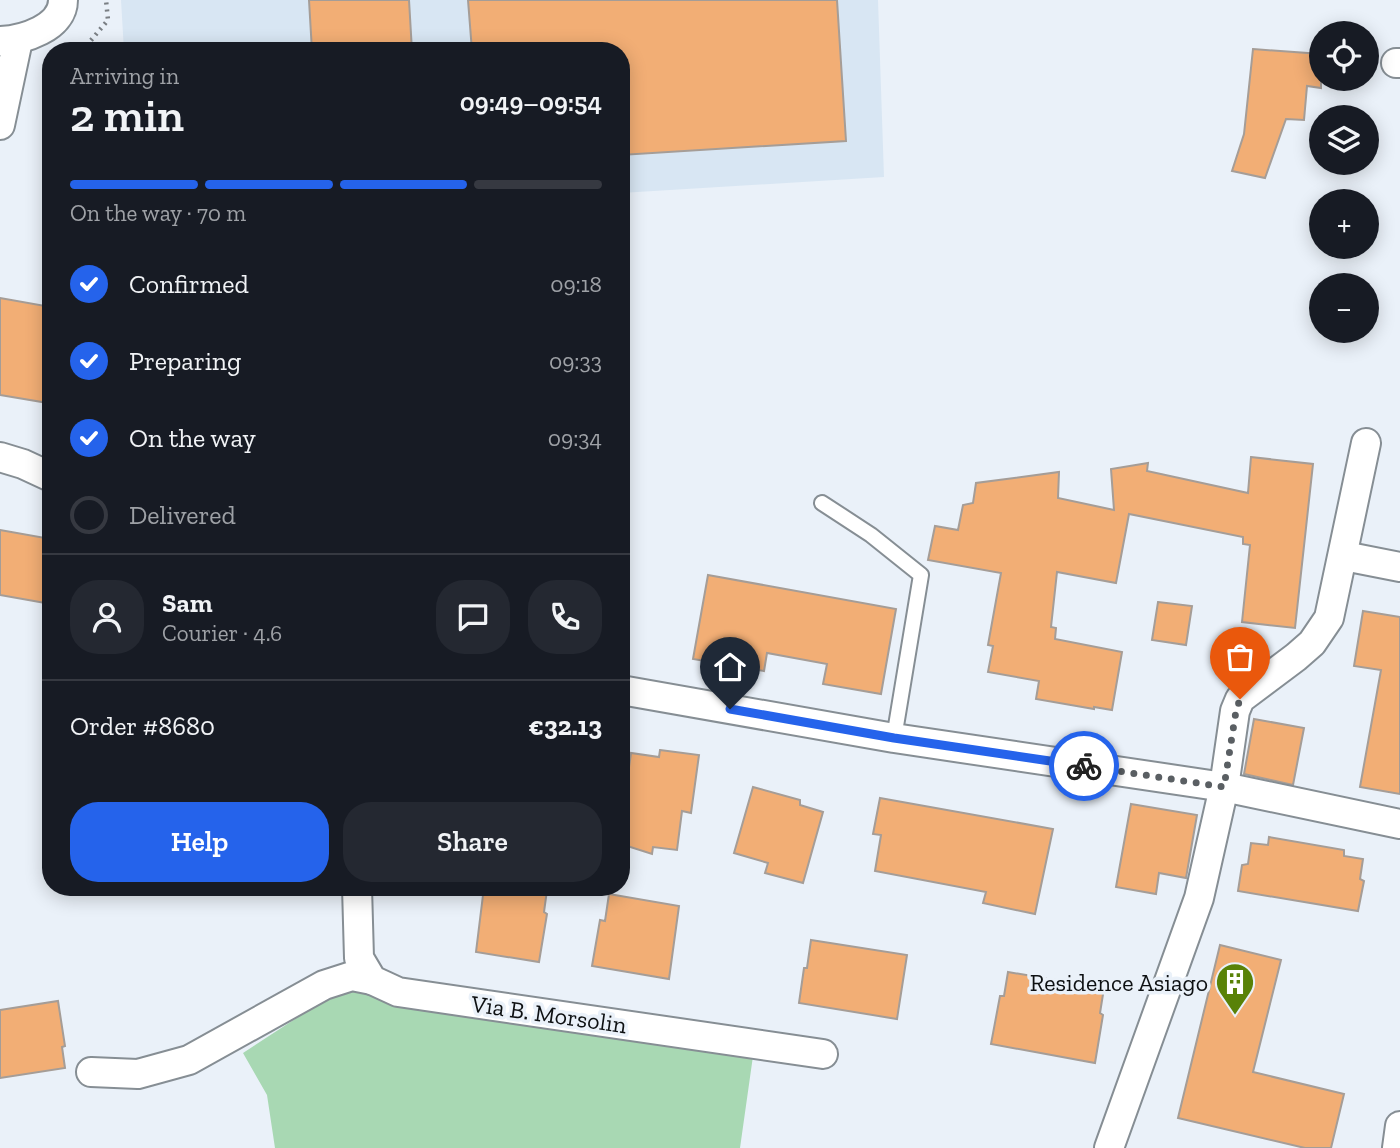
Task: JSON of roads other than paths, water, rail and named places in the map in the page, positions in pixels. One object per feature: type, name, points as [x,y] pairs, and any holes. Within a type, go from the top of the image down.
[{"type":"street","points":[[0,125],[9,41],[47,28],[63,6],[63,0]]},
{"type":"street","points":[[1109,1148],[1199,898],[1240,699],[1312,643],[1329,618],[1366,443]]},
{"type":"street","points":[[0,457],[42,473]]},
{"type":"street","points":[[1344,556],[1400,567]]},
{"type":"street","points":[[630,692],[894,738],[1224,787],[1400,824]]},
{"type":"street","points":[[357,896],[359,958],[372,980]]},
{"type":"street","points":[[91,1072],[138,1074],[189,1060],[324,985],[352,976],[372,980]]},
{"type":"street","name":"Via B. Morsolin","points":[[372,980],[398,992],[823,1054]]},
{"type":"street","points":[[1397,1148],[1400,1126]]},
{"type":"lane","points":[[821,503],[872,536],[921,575],[894,738]]},
{"type":"place","name":"Residence Asiago","points":[[1235,1016]]}]
